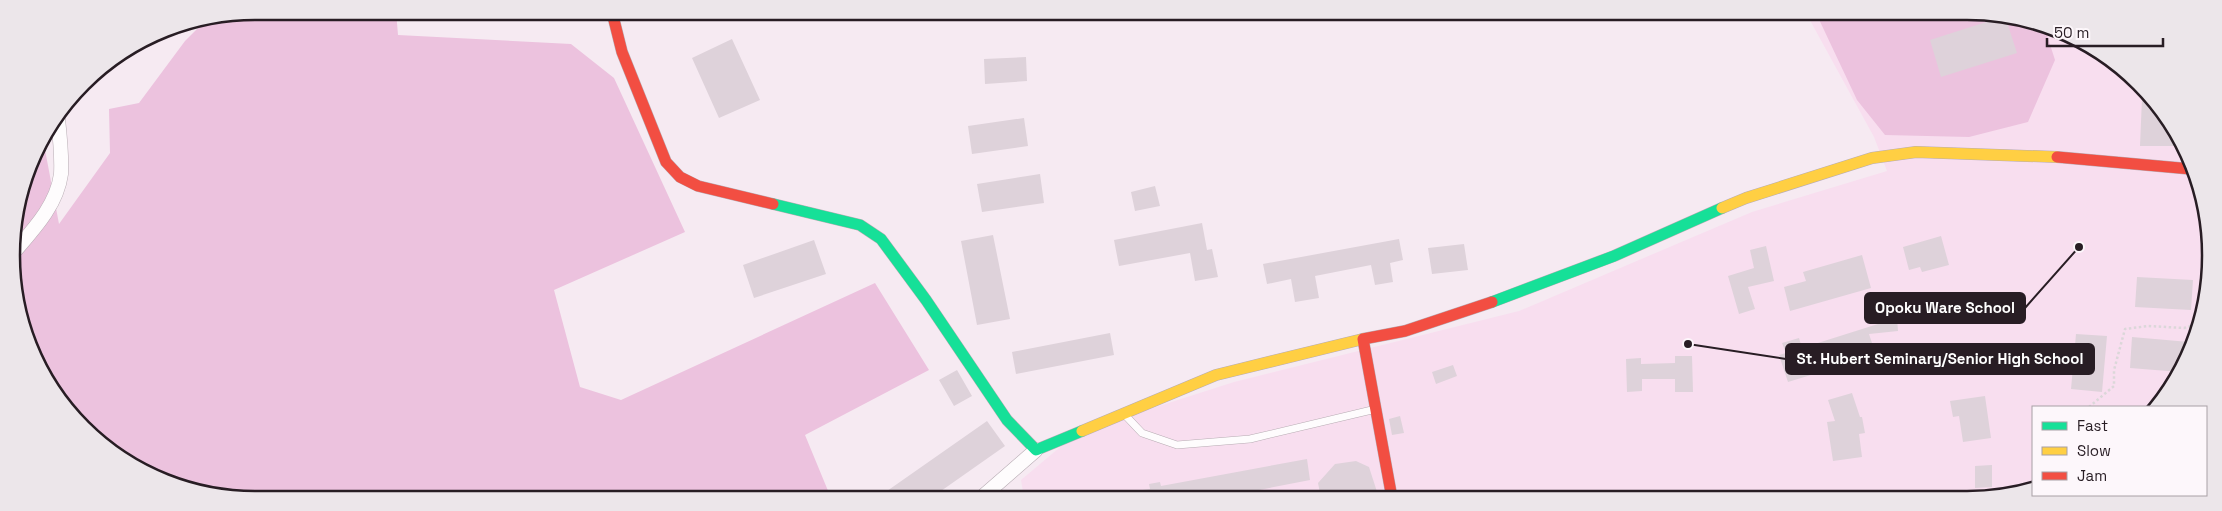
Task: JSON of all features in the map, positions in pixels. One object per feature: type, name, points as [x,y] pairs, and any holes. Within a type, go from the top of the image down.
[{"type":"street","points":[[614,20],[622,52],[666,162],[680,177],[698,186],[860,226],[881,239],[926,300],[1007,420],[1036,450]]},
{"type":"street","points":[[21,244],[39,223],[56,195],[61,174],[58,127]]},
{"type":"street","points":[[989,491],[1036,450],[1216,375],[1363,339],[1405,331],[1533,288],[1614,256],[1746,198],[1872,158],[1916,152],[2069,157],[2185,168]]},
{"type":"street","points":[[1363,339],[1391,491]]},
{"type":"lane","points":[[1123,414],[1142,433],[1177,445],[1250,438],[1376,409]]},
{"type":"path","points":[[2090,406],[2114,386],[2114,370],[2125,329],[2148,326],[2184,328],[2191,326]]},
{"type":"shaded area","points":[[256,20],[397,20],[398,35],[571,44],[614,78],[685,232],[554,290],[580,387],[621,400],[875,283],[929,370],[805,435],[828,491],[256,491],[225,489],[195,483],[151,467],[100,433],[78,411],[44,360],[32,331],[22,286],[20,256],[22,225],[32,180],[45,149],[59,224],[110,153],[109,109],[139,103],[185,41],[199,27],[225,22]]},
{"type":"shaded area","points":[[1810,20],[1966,20],[1997,22],[2042,32],[2071,44],[2122,78],[2144,100],[2178,151],[2190,180],[2200,225],[2202,256],[2200,286],[2190,331],[2178,360],[2148,406],[2032,406],[2032,482],[1997,489],[1966,491],[1023,491],[1021,480],[1078,432],[1234,382],[1519,311],[1752,212],[1887,171],[1874,137]]},
{"type":"shaded area","points":[[1819,20],[1966,20],[1997,22],[2047,34],[2055,60],[2028,122],[1969,137],[1885,135],[1857,100]]},
{"type":"building","points":[[1988,21],[1997,22],[2008,24],[2017,53],[1941,77],[1930,40]]},
{"type":"building","points":[[732,39],[760,100],[719,118],[692,58]]},
{"type":"building","points":[[1026,57],[1027,81],[985,84],[984,59]]},
{"type":"building","points":[[2142,98],[2175,146],[2140,146]]},
{"type":"building","points":[[1024,118],[1028,146],[972,154],[968,126]]},
{"type":"building","points":[[1040,174],[1044,203],[982,212],[977,184]]},
{"type":"building","points":[[1155,186],[1160,206],[1135,211],[1131,192]]},
{"type":"building","points":[[1202,223],[1207,250],[1212,249],[1218,277],[1195,281],[1190,253],[1119,266],[1114,240]]},
{"type":"building","points":[[993,235],[1010,319],[977,325],[961,241]]},
{"type":"building","points":[[1941,236],[1949,265],[1922,272],[1920,267],[1909,270],[1903,247]]},
{"type":"building","points":[[1399,239],[1403,260],[1390,263],[1393,282],[1375,285],[1371,265],[1315,276],[1319,298],[1295,302],[1291,279],[1267,284],[1263,264]]},
{"type":"building","points":[[814,240],[826,274],[754,298],[743,265]]},
{"type":"building","points":[[1464,244],[1468,270],[1432,274],[1428,248]]},
{"type":"building","points":[[1766,246],[1774,281],[1748,287],[1755,309],[1739,314],[1728,276],[1754,268],[1750,250]]},
{"type":"building","points":[[1862,255],[1871,288],[1790,311],[1784,287],[1806,281],[1803,272]]},
{"type":"building","points":[[2137,277],[2193,280],[2191,310],[2135,307]]},
{"type":"building","points":[[1897,318],[1898,331],[1869,334],[1876,355],[1788,382],[1779,355],[1786,353],[1782,343],[1799,338],[1802,348]]},
{"type":"building","points":[[1110,333],[1114,355],[1016,374],[1012,352]]},
{"type":"building","points":[[2076,334],[2107,336],[2102,392],[2071,389]]},
{"type":"building","points":[[2132,337],[2186,342],[2171,371],[2130,368]]},
{"type":"building","points":[[1675,356],[1692,356],[1693,392],[1675,392],[1675,379],[1642,379],[1642,391],[1627,392],[1626,359],[1641,358],[1641,364],[1675,363]]},
{"type":"building","points":[[1453,365],[1457,376],[1436,384],[1432,372]]},
{"type":"building","points":[[957,370],[972,396],[954,406],[939,380]]},
{"type":"building","points":[[1852,393],[1860,417],[1862,417],[1865,433],[1859,434],[1862,457],[1833,461],[1827,422],[1835,421],[1828,400]]},
{"type":"building","points":[[1985,396],[1991,438],[1963,442],[1959,416],[1953,417],[1950,401]]},
{"type":"building","points":[[1400,416],[1404,433],[1392,435],[1389,419]]},
{"type":"building","points":[[987,421],[1005,446],[941,491],[887,491]]},
{"type":"building","points":[[1307,459],[1310,480],[1254,491],[1135,491],[1150,489],[1149,484],[1160,482],[1161,486]]},
{"type":"building","points":[[1356,461],[1369,467],[1377,491],[1320,491],[1318,483],[1335,464]]},
{"type":"building","points":[[1992,465],[1992,487],[1975,488],[1975,466]]},
{"type":"traffic: fast","points":[[773,204],[860,225],[881,239],[926,300],[1007,420],[1036,450],[1082,431]]},
{"type":"traffic: fast","points":[[1492,302],[1614,256],[1722,208]]},
{"type":"traffic: slow","points":[[1722,208],[1746,198],[1872,158],[1916,152],[2057,157]]},
{"type":"traffic: slow","points":[[1082,431],[1216,375],[1363,339]]},
{"type":"traffic: jam","points":[[614,20],[622,52],[666,162],[680,177],[698,186],[773,204]]},
{"type":"traffic: jam","points":[[2057,157],[2185,168]]},
{"type":"traffic: jam","points":[[1391,491],[1363,339],[1405,331],[1492,302]]},
{"type":"place","name":"Opoku Ware School","points":[[2079,247]]},
{"type":"place","name":"St. Hubert Seminary/Senior High School","points":[[1688,344]]}]
